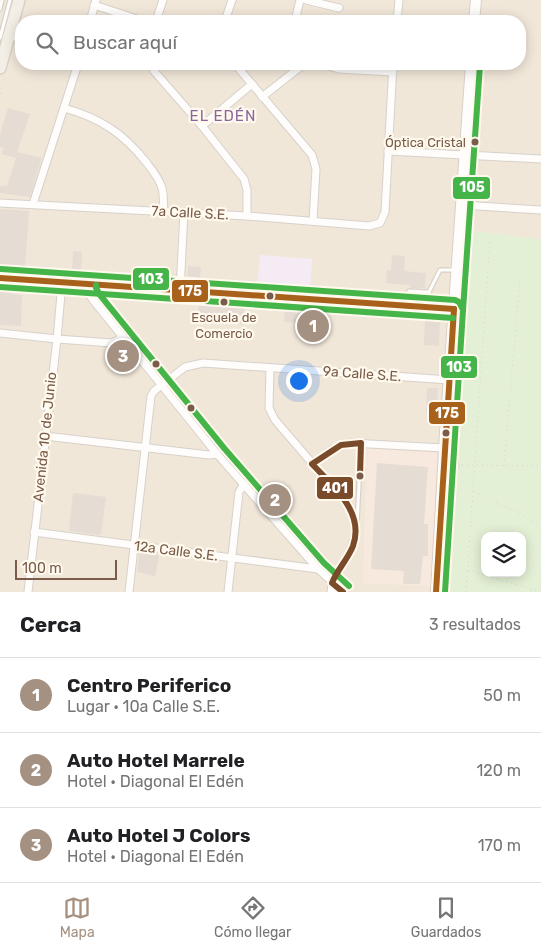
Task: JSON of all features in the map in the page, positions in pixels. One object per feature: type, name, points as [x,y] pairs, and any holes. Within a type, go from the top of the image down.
[{"type":"main road","points":[[0,68],[4,37],[19,0]]},
{"type":"street","points":[[158,15],[164,0]]},
{"type":"street","points":[[228,15],[232,0]]},
{"type":"street","points":[[296,15],[300,0]]},
{"type":"street","points":[[306,0],[339,8]]},
{"type":"street","points":[[398,15],[399,0]]},
{"type":"street","points":[[475,15],[476,0]]},
{"type":"street","points":[[92,15],[95,2],[128,15]]},
{"type":"street","points":[[33,204],[76,70]]},
{"type":"street","points":[[154,70],[202,126],[244,180],[247,190],[247,216]]},
{"type":"street","points":[[240,70],[312,155],[316,169],[313,221]]},
{"type":"street","points":[[262,97],[296,70]]},
{"type":"street","points":[[357,70],[392,72],[388,151],[541,159]]},
{"type":"street","points":[[436,592],[444,448],[471,70]]},
{"type":"street","points":[[202,126],[252,84]]},
{"type":"street","points":[[64,108],[85,114],[106,124],[126,140],[157,176],[163,191],[164,211]]},
{"type":"street","name":"7a Calle S.E.","points":[[0,202],[247,216],[369,226],[380,223],[385,212],[388,151]]},
{"type":"street","points":[[461,205],[541,210]]},
{"type":"street","points":[[180,291],[184,212]]},
{"type":"street","points":[[0,278],[454,309]]},
{"type":"street","name":"Avenida 10 de Junio","points":[[28,592],[62,283]]},
{"type":"street","points":[[87,285],[90,296],[122,338],[217,454],[318,569],[343,592]]},
{"type":"street","points":[[0,333],[112,343],[122,338]]},
{"type":"street","name":"9a Calle S.E.","points":[[161,385],[184,367],[203,362],[450,380]]},
{"type":"street","points":[[270,368],[269,408],[275,420],[349,506],[354,516],[357,530],[354,544],[340,570],[334,576],[331,592]]},
{"type":"street","points":[[129,592],[151,396],[161,385]]},
{"type":"street","points":[[45,436],[209,456],[217,454]]},
{"type":"street","points":[[312,464],[341,445],[361,443],[444,448]]},
{"type":"street","points":[[443,464],[455,464]]},
{"type":"street","points":[[228,592],[239,492],[244,484]]},
{"type":"street","name":"12a Calle S.E.","points":[[34,532],[318,569]]},
{"type":"lane","points":[[0,9],[2,0]]},
{"type":"lane","points":[[4,37],[10,0]]},
{"type":"lane","points":[[434,308],[429,292],[440,270],[456,270]]},
{"type":"lane","points":[[402,306],[409,291],[429,292]]},
{"type":"lane","points":[[383,304],[388,295],[407,295]]},
{"type":"lane","points":[[357,530],[361,443]]},
{"type":"path","points":[[466,592],[490,240]]},
{"type":"path","points":[[504,466],[520,278]]},
{"type":"path","points":[[455,464],[541,466]]},
{"type":"path","points":[[473,491],[541,525]]},
{"type":"path","points":[[468,570],[541,592]]},
{"type":"shaded area","points":[[0,0],[541,0],[541,592],[0,592]]},
{"type":"shaded area","points":[[260,255],[312,259],[310,293],[257,290]]},
{"type":"shaded area","points":[[367,448],[437,453],[432,586],[363,583]]},
{"type":"green space","points":[[472,231],[541,239],[541,592],[451,592]]},
{"type":"building","points":[[8,108],[30,114],[17,152],[42,158],[30,197],[0,193],[0,186],[7,186],[16,158],[2,154],[4,148],[0,147],[0,134]]},
{"type":"building","points":[[0,209],[29,211],[25,268],[0,267]]},
{"type":"building","points":[[73,251],[82,252],[81,273],[72,273]]},
{"type":"building","points":[[392,255],[405,256],[404,271],[426,273],[425,288],[410,288],[410,285],[386,283],[387,270],[391,270]]},
{"type":"building","points":[[188,266],[201,267],[200,280],[187,280]]},
{"type":"building","points":[[0,291],[11,291],[11,294],[22,295],[21,326],[0,325]]},
{"type":"building","points":[[198,302],[244,305],[243,324],[199,324]]},
{"type":"building","points":[[285,308],[292,309],[292,312],[327,314],[325,339],[300,337],[301,323],[284,322]]},
{"type":"building","points":[[425,320],[440,321],[439,346],[424,345]]},
{"type":"building","points":[[427,388],[438,388],[437,413],[426,413]]},
{"type":"building","points":[[377,463],[428,467],[424,524],[428,524],[428,556],[423,556],[420,584],[403,584],[404,571],[371,569]]},
{"type":"building","points":[[73,493],[106,497],[101,535],[69,531]]},
{"type":"building","points":[[139,552],[159,555],[155,576],[137,572]]},
{"type":"transit line","name":"105","points":[[463,310],[480,70]]},
{"type":"transit line","name":"103","points":[[1,269],[455,300],[459,302],[463,310],[445,592]]},
{"type":"transit line","name":"175","points":[[0,278],[454,309]]},
{"type":"transit line","name":"103","points":[[96,285],[100,295],[224,448],[324,563],[349,586]]},
{"type":"transit line","name":"105","points":[[0,287],[453,318]]},
{"type":"transit line","name":"175","points":[[436,592],[454,309]]},
{"type":"transit line","name":"401","points":[[343,592],[332,583],[353,546],[356,534],[355,522],[345,500],[312,464],[341,445],[361,443],[360,476]]},
{"type":"place","name":"Óptica Cristal","points":[[475,142]]},
{"type":"place","name":"Escuela de Comercio","points":[[224,302]]},
{"type":"place","name":"Centro Periferico","points":[[313,326]]},
{"type":"place","name":"Auto Hotel J Colors","points":[[123,356]]},
{"type":"place","name":"Auto Hotel Marrele","points":[[275,500]]},
{"type":"district","name":"EL EDÉN","points":[[223,116]]}]
